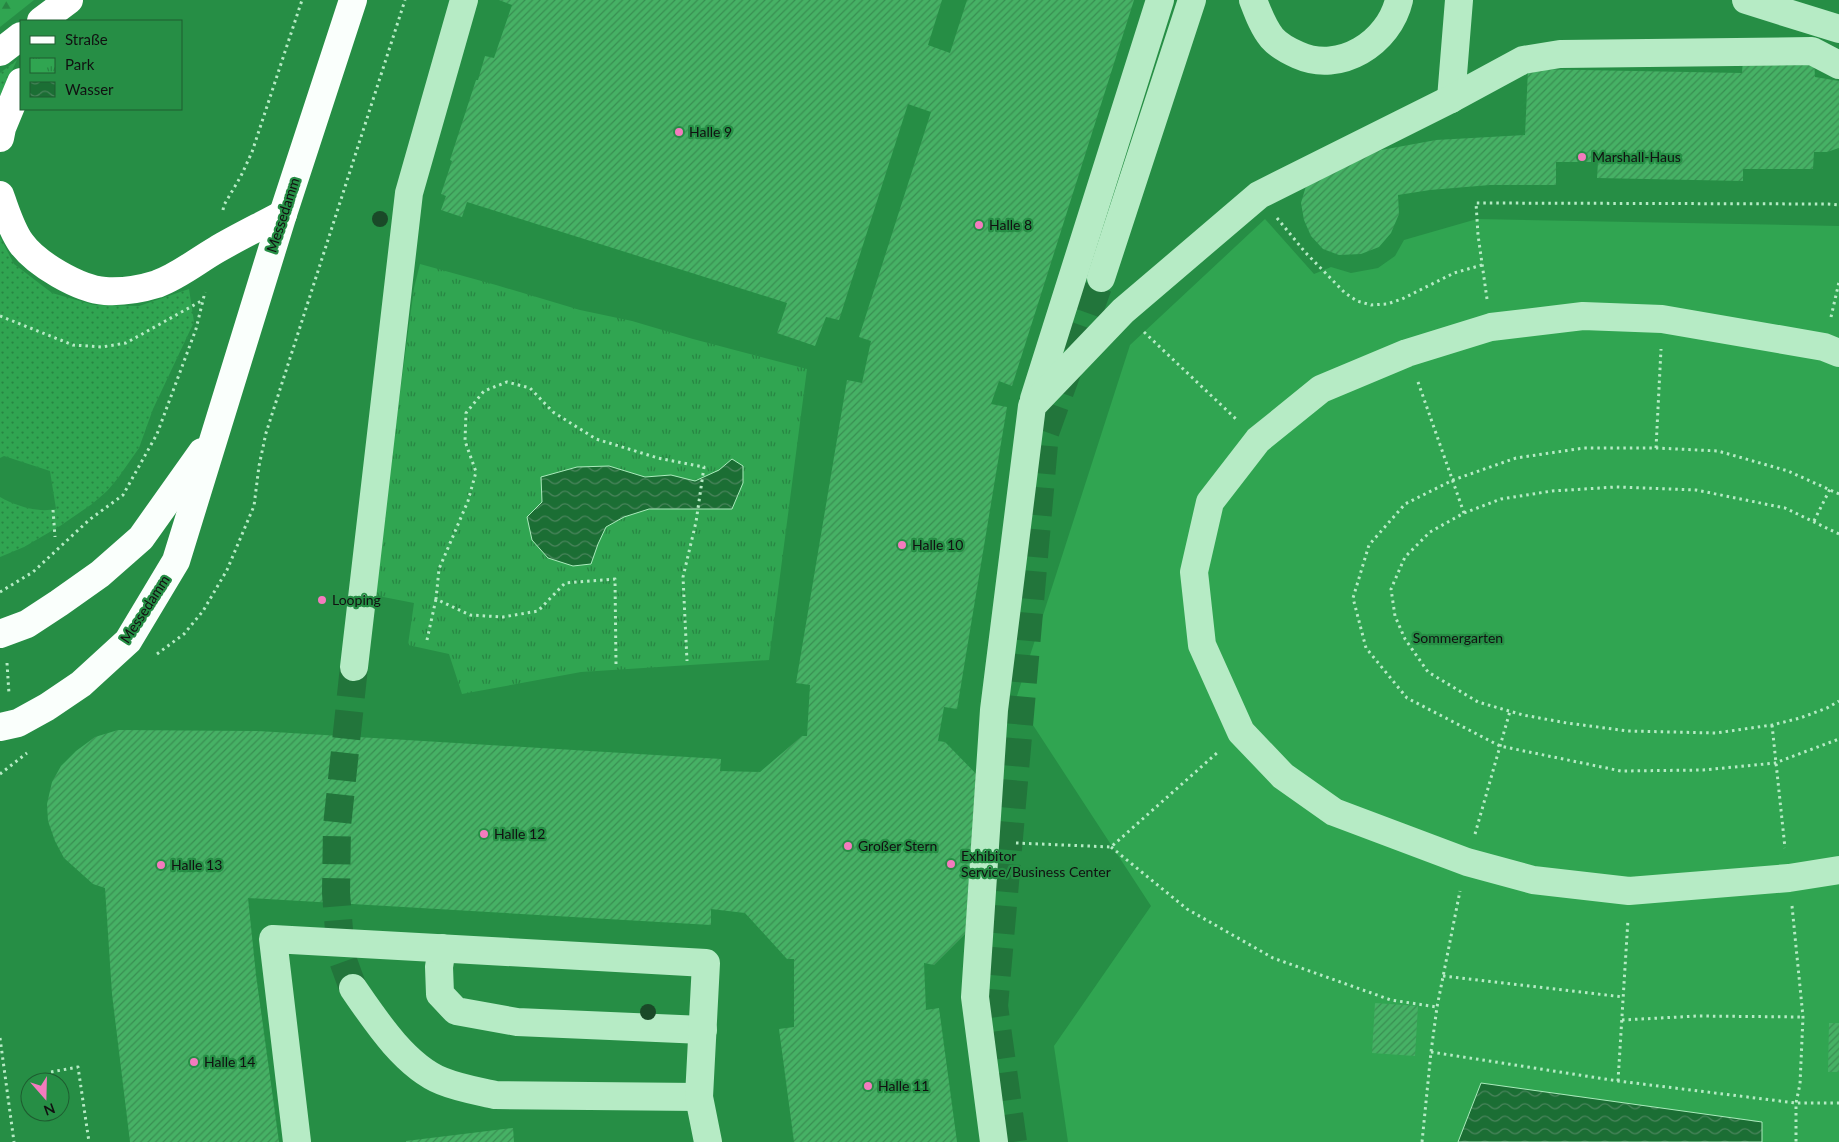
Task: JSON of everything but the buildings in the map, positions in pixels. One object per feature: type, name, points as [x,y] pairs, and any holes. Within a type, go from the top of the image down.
[{"type":"highway","points":[[42,20],[69,0]]},
{"type":"highway","points":[[66,20],[81,0]]},
{"type":"highway","points":[[0,52],[20,37]]},
{"type":"highway","points":[[0,138],[2,128],[20,84]]},
{"type":"highway","points":[[0,195],[8,219],[21,243],[41,264],[72,281],[103,291],[132,289],[158,283],[283,214]]},
{"type":"main road","name":"Messedamm","points":[[0,727],[18,723],[82,684],[128,641],[176,561],[283,214],[353,0]]},
{"type":"main road","name":"Messedamm","points":[[0,634],[27,624],[59,603],[100,574],[141,538],[216,432]]},
{"type":"lane","points":[[354,667],[409,193],[464,0]]},
{"type":"lane","points":[[994,1142],[975,997],[994,710],[1032,406],[1160,0]]},
{"type":"lane","points":[[1101,278],[1192,0]]},
{"type":"lane","points":[[1253,0],[1272,38],[1300,56],[1307,59],[1324,61],[1347,57],[1369,46],[1385,30],[1396,13],[1399,0]]},
{"type":"lane","points":[[1451,99],[1459,0]]},
{"type":"lane","points":[[1746,0],[1839,29]]},
{"type":"lane","points":[[1032,406],[1123,311],[1258,195],[1451,99],[1523,60],[1560,54],[1812,51],[1839,65]]},
{"type":"lane","points":[[1831,350],[1662,319],[1583,316],[1491,327],[1407,352],[1321,389],[1258,440],[1210,502],[1194,572],[1202,645],[1241,732],[1283,776],[1334,812],[1467,862],[1533,880],[1629,891],[1789,878],[1839,870]]},
{"type":"lane","points":[[297,1142],[273,939],[706,963],[699,1097],[708,1142]]},
{"type":"lane","points":[[442,948],[439,967],[440,994],[456,1011],[517,1022],[703,1030]]},
{"type":"lane","points":[[353,988],[390,1039],[416,1065],[441,1081],[464,1089],[495,1095],[699,1097]]},
{"type":"path","points":[[223,214],[224,205],[252,152],[302,0]]},
{"type":"path","points":[[157,655],[184,634],[203,611],[227,570],[254,506],[259,466],[266,433],[406,0]]},
{"type":"path","points":[[1258,195],[1305,252],[1345,293],[1357,301],[1372,305],[1387,304],[1402,299],[1454,273],[1482,265]]},
{"type":"path","points":[[1491,327],[1478,235],[1476,203],[1839,205]]},
{"type":"path","points":[[1831,350],[1839,282]]},
{"type":"path","points":[[0,592],[33,572],[89,520],[123,495],[157,434],[196,329],[206,290]]},
{"type":"path","points":[[0,316],[73,344],[102,346],[126,343],[204,300]]},
{"type":"path","points":[[1656,448],[1662,319]]},
{"type":"path","points":[[1158,345],[1258,440]]},
{"type":"path","points":[[1418,381],[1464,513]]},
{"type":"path","points":[[427,640],[436,599],[439,569],[468,501],[476,472],[465,441],[466,414],[484,391],[508,382],[530,388],[553,412],[596,439],[658,458],[704,467],[696,522],[683,577],[687,661]]},
{"type":"path","points":[[1839,494],[1788,471],[1718,451],[1656,448],[1584,448],[1516,458],[1453,480],[1405,504],[1369,545],[1353,598],[1366,648],[1407,698],[1500,746],[1621,770],[1703,770],[1775,763],[1839,739]]},
{"type":"path","points":[[1839,534],[1785,508],[1696,490],[1616,487],[1552,491],[1501,499],[1464,513],[1430,532],[1405,557],[1391,589],[1395,616],[1405,639],[1428,672],[1478,702],[1523,715],[1628,731],[1716,733],[1772,725],[1800,718],[1827,708],[1839,701]]},
{"type":"path","points":[[1814,521],[1830,489]]},
{"type":"path","points":[[53,510],[55,537]]},
{"type":"path","points":[[436,599],[470,616],[503,618],[538,610],[565,583],[615,579],[616,664]]},
{"type":"path","points":[[7,663],[10,697]]},
{"type":"path","points":[[1476,828],[1510,711]]},
{"type":"path","points":[[1772,725],[1785,847]]},
{"type":"path","points":[[1111,847],[1241,732]]},
{"type":"path","points":[[0,774],[29,752]]},
{"type":"path","points":[[985,842],[1111,847],[1187,909],[1273,958],[1392,1000],[1437,1007]]},
{"type":"path","points":[[1422,1142],[1430,1052],[1437,1007],[1467,862]]},
{"type":"path","points":[[1789,878],[1803,1017],[1800,1084],[1796,1103],[1796,1142]]},
{"type":"path","points":[[1618,1081],[1629,891]]},
{"type":"path","points":[[1442,976],[1623,997]]},
{"type":"path","points":[[1622,1020],[1698,1016],[1803,1017]]},
{"type":"path","points":[[0,1038],[14,1142]]},
{"type":"path","points":[[1430,1052],[1618,1081],[1796,1103],[1839,1103]]},
{"type":"path","points":[[51,1072],[78,1067],[89,1142]]},
{"type":"green space","points":[[0,0],[34,0],[0,27]]},
{"type":"green space","points":[[17,60],[0,96],[0,73]]},
{"type":"green space","name":"Sommergarten","points":[[1265,219],[1314,274],[1331,267],[1351,273],[1378,268],[1395,256],[1404,240],[1477,219],[1839,226],[1839,1142],[1068,1142],[1054,1046],[1151,906],[1016,699],[1130,345]]},
{"type":"green space","points":[[0,237],[14,264],[52,293],[94,305],[139,306],[189,289],[194,322],[153,409],[139,448],[118,478],[92,504],[60,526],[24,547],[0,557],[0,497],[27,508],[56,509],[50,471],[4,456],[0,458]]},
{"type":"green space","points":[[420,264],[580,310],[632,321],[807,369],[769,660],[581,672],[462,694],[449,654],[408,645],[414,603],[373,595],[414,288]]},
{"type":"water","points":[[732,459],[743,466],[743,483],[732,509],[649,509],[624,517],[606,527],[591,564],[573,566],[548,558],[532,540],[527,517],[542,502],[541,477],[577,467],[609,466],[645,477],[671,475],[695,481],[719,470]]},
{"type":"water","points":[[1481,1083],[1762,1122],[1762,1142],[1458,1142]]},
{"type":"tunnel","points":[[1013,1142],[994,1006],[1045,433],[1101,278]]},
{"type":"tunnel","points":[[353,988],[341,955],[336,893],[337,826],[354,667]]},
{"type":"place","name":"Halle 9","points":[[679,132]]},
{"type":"place","name":"Marshall-Haus","points":[[1582,157]]},
{"type":"place","name":"Halle 8","points":[[979,225]]},
{"type":"place","name":"Halle 10","points":[[902,545]]},
{"type":"place","name":"Looping","points":[[322,600]]},
{"type":"place","name":"Halle 12","points":[[484,834]]},
{"type":"place","name":"Großer Stern","points":[[848,846]]},
{"type":"place","name":"Exhibitor Service/Business Center","points":[[951,864]]},
{"type":"place","name":"Halle 13","points":[[161,865]]},
{"type":"place","name":"Halle 14","points":[[194,1062]]},
{"type":"place","name":"Halle 11","points":[[868,1086]]}]
